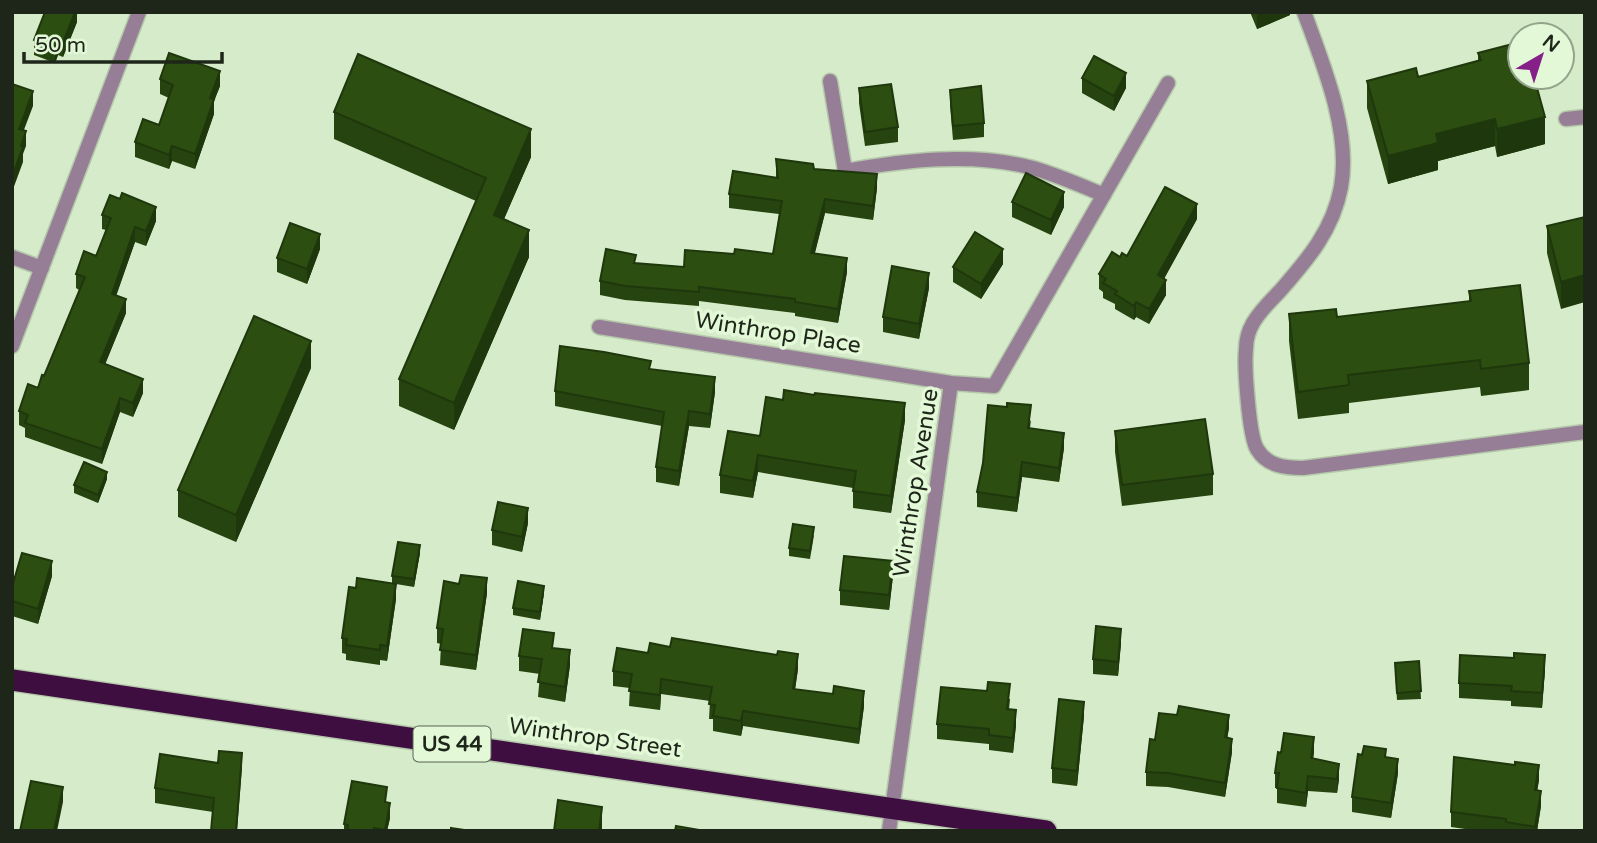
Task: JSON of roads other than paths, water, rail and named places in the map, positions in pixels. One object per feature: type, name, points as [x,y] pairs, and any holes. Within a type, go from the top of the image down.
[{"type":"highway","name":"Winthrop Street","points":[[14,682],[1046,831]]},
{"type":"street","points":[[12,346],[139,12]]},
{"type":"street","points":[[1304,12],[1319,53],[1342,138],[1342,185],[1331,224],[1319,245],[1251,326],[1245,349],[1251,429],[1256,447],[1269,461],[1279,466],[1303,468],[1585,432]]},
{"type":"street","points":[[830,81],[845,171],[896,161],[1006,163],[1055,175],[1104,195]]},
{"type":"street","name":"Winthrop Avenue","points":[[889,831],[951,383],[993,386],[1168,83]]},
{"type":"street","points":[[1566,119],[1585,117]]},
{"type":"street","points":[[12,257],[41,268]]},
{"type":"street","name":"Winthrop Place","points":[[599,327],[951,383]]}]
